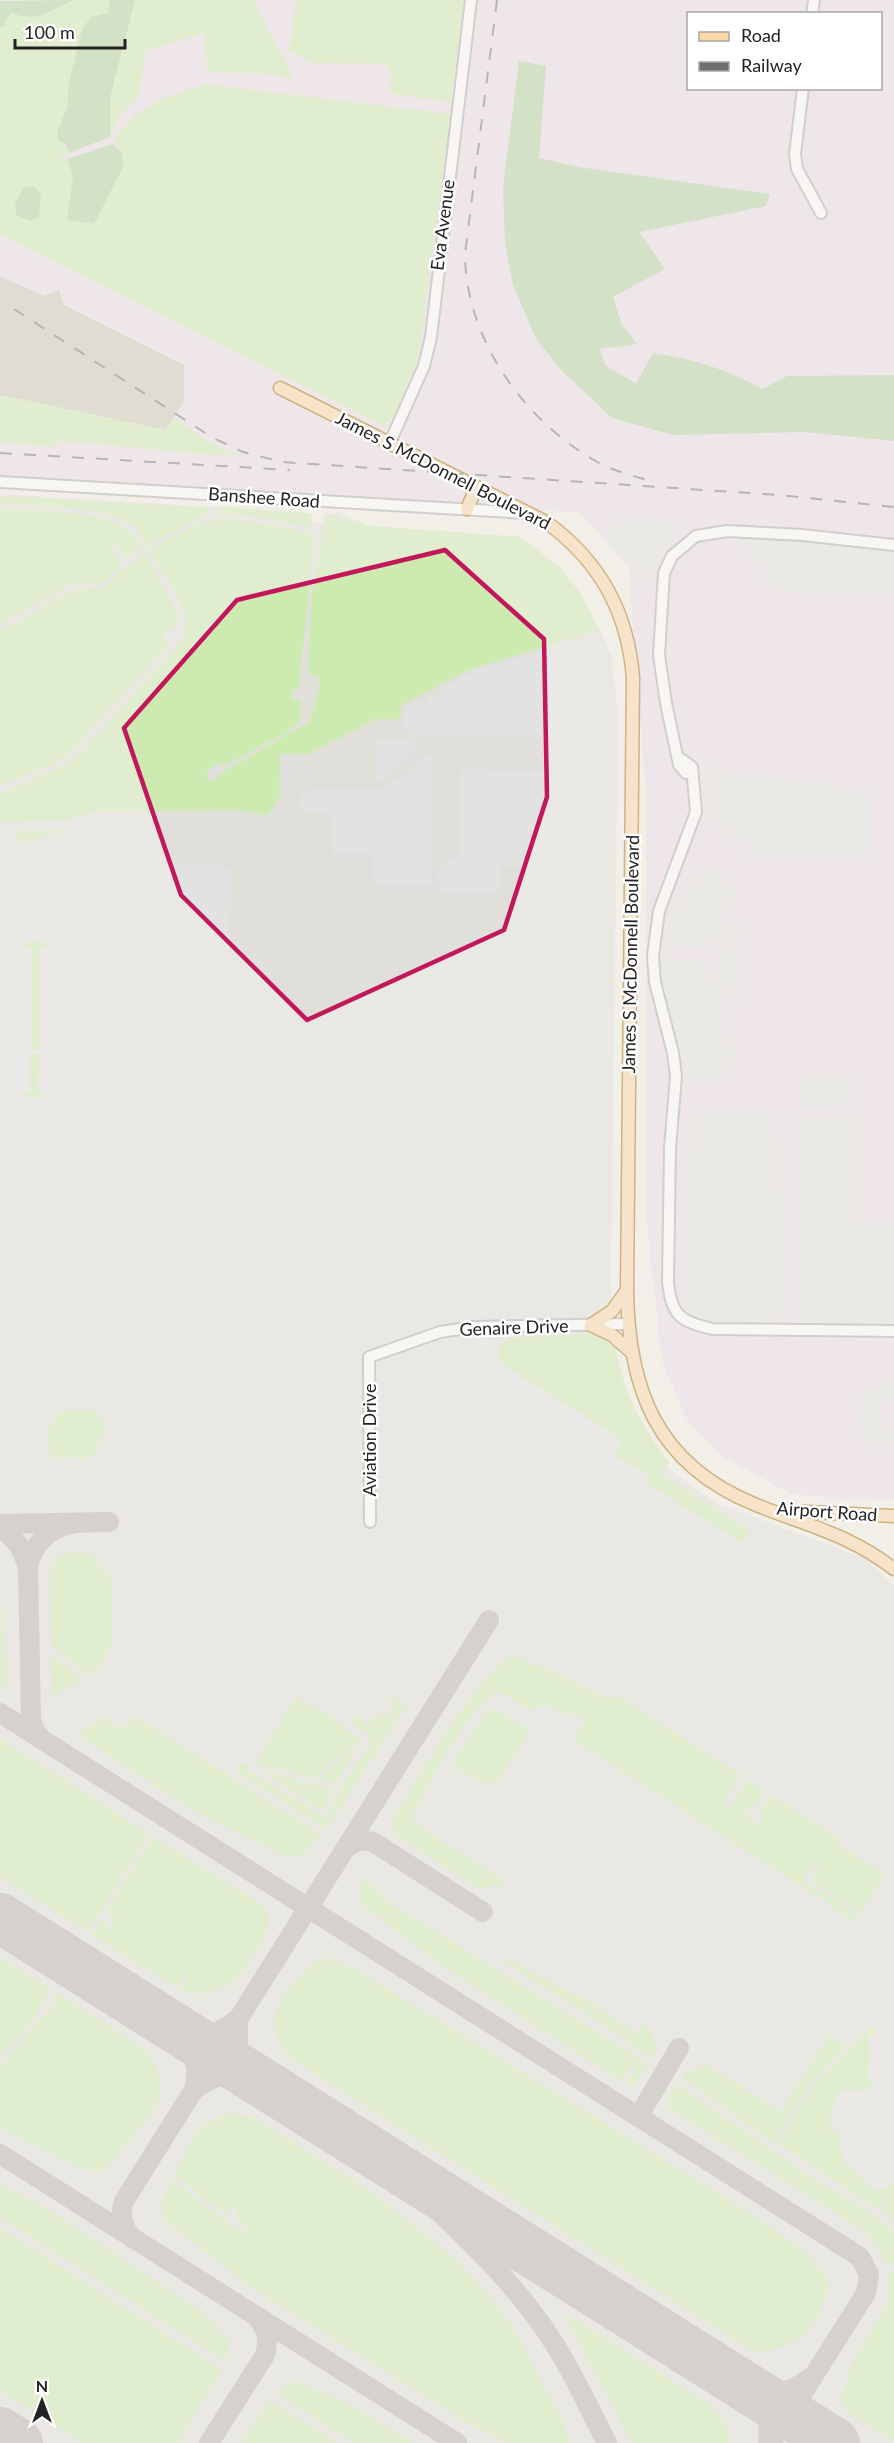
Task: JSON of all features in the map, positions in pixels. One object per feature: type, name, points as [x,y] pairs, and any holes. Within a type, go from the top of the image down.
[{"type":"main road","name":"James S McDonnell Boulevard","points":[[280,388],[528,513],[565,536],[592,564],[617,605],[632,664],[627,1289],[630,1351],[643,1398],[662,1432],[679,1453],[715,1484],[760,1506],[846,1538],[894,1569]]},
{"type":"main road","points":[[467,509],[472,503],[472,484]]},
{"type":"main road","points":[[591,1325],[612,1311],[627,1289]]},
{"type":"main road","points":[[591,1325],[612,1335],[630,1351]]},
{"type":"main road","name":"Airport Road","points":[[760,1506],[801,1513],[894,1516]]},
{"type":"street","name":"Eva Avenue","points":[[390,442],[424,366],[431,337],[471,0]]},
{"type":"street","points":[[803,90],[795,154],[797,169],[821,213]]},
{"type":"street","name":"Banshee Road","points":[[0,482],[528,513]]},
{"type":"street","points":[[894,545],[802,535],[727,531],[703,534],[682,546],[672,556],[664,573],[659,655],[679,765],[686,772],[692,772],[696,812],[659,911],[653,956],[655,982],[673,1053],[676,1077],[670,1148],[668,1283],[670,1301],[675,1312],[687,1323],[712,1329],[894,1331]]},
{"type":"street","name":"Genaire Drive","points":[[369,1357],[440,1332],[474,1327],[628,1324]]},
{"type":"street","name":"Aviation Drive","points":[[369,1357],[370,1522]]},
{"type":"highlighted area","points":[[445,550],[544,639],[547,797],[504,930],[307,1020],[181,895],[124,728],[237,600]]},
{"type":"shaded area","points":[[0,0],[894,0],[894,1500],[791,1494],[723,1457],[687,1420],[662,1361],[646,1217],[646,794],[628,561],[578,512],[0,487]]},
{"type":"shaded area","points":[[0,276],[44,296],[59,290],[64,305],[184,365],[184,400],[166,430],[0,395]]},
{"type":"shaded area","points":[[0,494],[311,513],[311,522],[322,523],[325,513],[338,513],[370,526],[520,537],[558,567],[578,589],[600,630],[611,655],[618,714],[610,1348],[636,1428],[665,1466],[714,1502],[864,1558],[894,1585],[894,2443],[0,2443]]},
{"type":"shaded area","points":[[616,517],[674,521],[673,532],[677,537],[665,548],[655,570],[652,586],[648,588],[636,585],[635,568],[621,561],[604,539]]},
{"type":"shaded area","points":[[723,536],[894,543],[894,595],[774,592],[743,546]]},
{"type":"shaded area","points":[[592,642],[592,649],[599,650],[599,709],[592,709],[592,716],[579,716],[579,737],[410,737],[410,732],[404,732],[405,708],[412,703],[427,701],[427,696],[436,696],[446,687],[475,670],[566,644]]},
{"type":"shaded area","points":[[377,741],[415,741],[415,752],[382,779],[376,779]]},
{"type":"shaded area","points":[[432,753],[431,885],[374,886],[374,854],[333,854],[333,813],[300,812],[301,795],[307,790],[383,790]]},
{"type":"shaded area","points":[[708,766],[869,790],[873,793],[871,859],[746,858],[745,842],[726,841],[726,827],[707,826]]},
{"type":"shaded area","points":[[461,769],[583,772],[584,779],[593,779],[600,844],[595,845],[595,849],[600,860],[598,872],[603,873],[603,947],[580,948],[579,886],[568,885],[569,867],[499,866],[499,893],[440,893],[437,872],[461,852]]},
{"type":"shaded area","points":[[222,863],[222,870],[232,870],[229,950],[189,948],[189,959],[182,961],[183,1036],[190,1037],[193,1114],[157,1115],[156,1167],[171,1167],[171,1203],[156,1203],[156,1210],[164,1223],[162,1249],[157,1258],[156,1278],[246,1279],[247,1286],[255,1286],[255,1294],[265,1295],[265,1340],[257,1340],[256,1347],[157,1346],[157,1337],[152,1340],[108,1285],[109,1278],[99,1278],[99,1264],[93,1258],[89,1262],[83,1253],[87,1250],[85,1247],[79,1248],[80,1219],[86,1218],[86,1210],[25,1209],[14,1202],[2,1188],[4,1167],[10,1167],[9,1059],[16,1058],[16,1039],[8,1039],[8,1020],[11,946],[17,946],[17,942],[4,940],[3,928],[11,927],[12,881],[33,881],[32,922],[25,922],[25,928],[46,929],[46,923],[41,923],[40,880],[61,881],[61,924],[54,926],[59,928],[65,923],[66,910],[76,910],[74,1095],[77,1098],[87,1099],[87,1087],[81,1086],[82,944],[88,945],[88,926],[82,925],[82,898],[89,897],[88,894],[83,893],[87,879],[96,881],[101,894],[97,899],[102,911],[102,928],[124,905],[148,905],[148,864]],"holes":[[[45,941],[46,948],[39,948],[39,1050],[31,1051],[31,948],[25,948],[25,942]],[[30,1054],[39,1054],[38,1093],[44,1093],[44,1098],[23,1097],[24,1093],[30,1093]],[[76,1110],[87,1111],[87,1119],[80,1118],[80,1195],[86,1195],[86,1201],[78,1202],[74,1197]]]},
{"type":"shaded area","points":[[701,866],[713,866],[721,870],[735,885],[736,890],[730,904],[734,908],[726,920],[718,942],[712,942],[710,948],[671,949],[670,952],[671,960],[709,960],[709,967],[714,968],[737,1057],[731,1060],[732,1071],[726,1078],[707,1084],[690,1081],[686,1071],[663,985],[661,959],[671,911]]},
{"type":"shaded area","points":[[732,919],[749,927],[739,953],[738,973],[747,1003],[733,1011],[723,991],[719,970],[722,945]]},
{"type":"shaded area","points":[[801,1073],[853,1074],[852,1109],[800,1108]]},
{"type":"shaded area","points":[[491,1099],[593,1100],[592,1292],[437,1292],[437,1190],[490,1190]]},
{"type":"shaded area","points":[[692,1110],[777,1111],[778,1190],[785,1190],[783,1322],[713,1322],[697,1319],[689,1315],[689,1309],[684,1309],[684,1149],[691,1149]]},
{"type":"shaded area","points":[[794,1113],[861,1113],[861,1222],[894,1222],[894,1325],[794,1324]]},
{"type":"shaded area","points":[[294,1191],[367,1191],[367,1254],[294,1254]]},
{"type":"shaded area","points":[[108,1318],[109,1339],[58,1339],[57,1319]]},
{"type":"shaded area","points":[[502,1340],[496,1351],[500,1364],[621,1439],[612,1454],[648,1476],[645,1483],[761,1556],[765,1551],[779,1560],[789,1548],[807,1558],[811,1554],[866,1587],[854,1603],[859,1607],[867,1595],[872,1598],[874,1594],[894,1606],[894,1700],[889,1697],[893,1688],[827,1647],[823,1653],[809,1642],[799,1658],[782,1647],[799,1621],[501,1434],[507,1424],[469,1401],[448,1431],[435,1429],[435,1435],[439,1436],[440,1462],[432,1462],[431,1468],[408,1470],[408,1463],[399,1463],[401,1425],[408,1425],[408,1418],[429,1419],[430,1424],[438,1421],[438,1417],[430,1417],[429,1362],[472,1362],[471,1341]]},
{"type":"shaded area","points":[[894,1377],[894,1401],[882,1407],[879,1415],[885,1426],[894,1429],[893,1455],[870,1448],[862,1439],[854,1416],[856,1404],[870,1385]]},
{"type":"shaded area","points":[[568,1760],[644,1809],[668,1816],[851,1926],[835,1953],[868,1975],[861,1987],[820,1961],[823,1956],[819,1954],[816,1954],[792,1990],[754,1966],[744,1976],[739,1974],[745,1959],[768,1923],[765,1921],[762,1925],[720,1898],[723,1892],[710,1884],[702,1886],[694,1898],[694,1905],[700,1910],[683,1937],[662,1924],[687,1884],[693,1887],[699,1878],[696,1876],[693,1881],[684,1876],[688,1870],[679,1864],[674,1870],[652,1855],[655,1850],[652,1847],[618,1899],[614,1897],[620,1887],[611,1882],[648,1822],[654,1824],[657,1820],[647,1819],[643,1825],[624,1813],[620,1818],[577,1791],[580,1785],[577,1784],[571,1793],[562,1788],[531,1836],[518,1828],[559,1762],[565,1766]]},
{"type":"shaded area","points":[[877,2027],[894,2027],[894,2182],[878,2190],[872,2188],[843,2161],[838,2110],[830,2114],[839,2092],[844,2090],[865,2091],[873,2087],[874,2083],[868,2082],[871,2044],[868,2043],[868,2034],[876,2035]]},
{"type":"green space","points":[[74,0],[110,0],[111,2],[108,14],[91,17],[69,83],[67,107],[57,133],[69,153],[63,155],[60,160],[68,159],[73,177],[94,223],[124,165],[121,151],[113,141],[135,114],[163,98],[205,84],[451,114],[418,360],[394,416],[384,426],[0,235],[0,28],[5,26],[6,18],[12,13],[29,17],[37,16]]},
{"type":"green space","points":[[74,0],[37,16],[29,17],[12,13],[6,18],[5,26],[0,28],[0,1]]},
{"type":"green space","points":[[110,0],[135,0],[110,98],[110,137],[69,153],[66,144],[58,140],[57,133],[67,107],[69,83],[82,29],[91,17],[108,13]]},
{"type":"green space","points":[[135,0],[255,0],[263,21],[287,62],[292,80],[266,74],[207,72],[205,33],[146,51],[139,94],[120,116],[110,137],[110,98]]},
{"type":"green space","points":[[296,0],[464,0],[451,103],[389,93],[392,72],[384,64],[310,63],[289,50]]},
{"type":"green space","points":[[519,61],[546,66],[539,158],[578,167],[770,194],[766,206],[639,232],[665,269],[613,297],[621,323],[637,344],[600,349],[605,365],[636,384],[653,353],[709,366],[762,389],[787,376],[894,375],[894,441],[804,432],[673,435],[612,418],[562,371],[536,339],[513,285],[505,243],[503,187]]},
{"type":"green space","points":[[112,144],[121,151],[124,165],[94,224],[67,220],[73,177],[68,159]]},
{"type":"green space","points":[[34,186],[41,194],[39,218],[30,221],[16,215],[15,203],[24,187]]},
{"type":"green space","points":[[0,395],[165,430],[171,421],[180,420],[211,443],[248,456],[165,452],[55,441],[56,447],[0,443]]},
{"type":"green space","points":[[0,496],[209,508],[204,516],[158,541],[152,534],[156,542],[147,547],[134,527],[106,514],[51,506],[0,504]]},
{"type":"green space","points":[[220,507],[312,514],[310,527],[219,513]]},
{"type":"green space","points":[[0,509],[86,515],[118,523],[129,530],[143,549],[126,559],[118,544],[112,546],[122,565],[108,579],[98,583],[72,584],[0,624]]},
{"type":"green space","points":[[327,515],[370,526],[520,537],[561,568],[600,630],[469,670],[401,705],[400,719],[372,719],[371,722],[308,754],[280,754],[279,799],[267,815],[235,810],[94,811],[68,820],[0,821],[0,794],[63,765],[78,755],[176,648],[186,629],[184,614],[176,595],[149,550],[196,525],[222,518],[295,529],[313,536],[314,543],[299,686],[292,694],[292,700],[300,699],[301,719],[288,732],[224,766],[217,763],[207,772],[207,779],[214,781],[220,774],[309,722],[320,687],[318,677],[308,673],[311,606],[320,542],[323,541],[322,528]]},
{"type":"green space","points":[[145,552],[178,615],[178,624],[162,634],[167,647],[69,753],[53,764],[0,785],[0,629],[24,619],[54,599],[76,590],[103,587]]},
{"type":"green space","points":[[61,830],[29,842],[19,841],[15,831]]},
{"type":"green space","points":[[26,940],[46,941],[46,948],[39,949],[39,1051],[30,1051],[31,949],[24,948]]},
{"type":"green space","points":[[30,1054],[39,1054],[38,1093],[44,1093],[43,1098],[23,1097],[24,1093],[30,1093]]},
{"type":"green space","points":[[597,1333],[615,1345],[628,1393],[642,1422],[670,1463],[661,1470],[661,1474],[750,1531],[742,1543],[646,1483],[650,1476],[615,1455],[622,1440],[502,1364],[498,1359],[500,1344],[511,1338]]},
{"type":"green space","points":[[60,1411],[95,1411],[107,1427],[104,1429],[105,1435],[100,1436],[95,1455],[86,1459],[50,1457],[48,1429]]},
{"type":"green space","points":[[74,1551],[94,1555],[103,1572],[111,1572],[113,1645],[91,1677],[51,1645],[50,1571],[58,1557]]},
{"type":"green space","points":[[0,1591],[8,1680],[6,1687],[1,1688]]},
{"type":"green space","points":[[50,1653],[81,1678],[81,1682],[52,1696]]},
{"type":"green space","points":[[514,1656],[548,1669],[606,1699],[614,1694],[741,1775],[722,1804],[728,1809],[748,1780],[765,1791],[753,1810],[750,1807],[744,1815],[759,1824],[764,1816],[759,1813],[771,1795],[840,1839],[837,1844],[885,1874],[861,1912],[811,1881],[820,1866],[815,1863],[803,1881],[859,1915],[855,1921],[574,1740],[586,1718],[545,1706],[528,1710],[510,1697],[495,1692],[472,1715],[450,1747],[414,1811],[414,1821],[504,1880],[499,1888],[494,1883],[490,1888],[480,1889],[396,1836],[392,1823],[448,1730],[484,1682],[500,1665]]},
{"type":"green space","points":[[296,1697],[325,1712],[361,1741],[314,1778],[255,1764]]},
{"type":"green space","points":[[392,1697],[407,1705],[326,1829],[235,1771],[240,1764],[248,1763],[248,1771],[326,1817],[347,1776],[372,1744],[367,1735],[350,1721],[355,1716],[369,1725],[374,1715],[389,1715],[397,1705],[388,1699]]},
{"type":"green space","points":[[497,1709],[516,1724],[523,1723],[530,1731],[494,1786],[472,1778],[454,1765],[454,1759],[487,1711]]},
{"type":"green space","points":[[131,1714],[322,1835],[301,1856],[285,1856],[194,1811],[80,1737],[83,1730],[107,1716],[112,1725],[123,1729],[132,1720]]},
{"type":"green space","points":[[0,1739],[149,1834],[88,1932],[0,1877]]},
{"type":"green space","points":[[358,1748],[336,1783],[318,1779]]},
{"type":"green space","points":[[261,1770],[334,1790],[323,1811]]},
{"type":"green space","points":[[153,1837],[261,1904],[268,1913],[269,1920],[265,1936],[253,1956],[232,1982],[216,1991],[192,1993],[181,1990],[187,1979],[184,1977],[176,1987],[91,1935],[102,1919],[108,1921],[105,1927],[110,1929],[115,1918],[106,1913]]},
{"type":"green space","points":[[364,1878],[390,1903],[648,2064],[635,2084],[628,2085],[626,2082],[635,2069],[630,2067],[621,2081],[441,1965],[383,1922],[387,1917],[384,1915],[380,1919],[364,1906],[359,1898],[360,1886]]},
{"type":"green space","points":[[0,1957],[50,1989],[34,2019],[0,2058]]},
{"type":"green space","points":[[320,1957],[355,1969],[747,2211],[808,2254],[830,2282],[813,2324],[806,2333],[785,2346],[754,2352],[294,2061],[281,2045],[275,2031],[278,2005],[296,1981]]},
{"type":"green space","points":[[508,1959],[596,2006],[638,2034],[642,2025],[654,2033],[651,2038],[656,2043],[656,2050],[652,2059],[626,2043],[627,2040],[504,1962]]},
{"type":"green space","points":[[55,1992],[136,2043],[148,2055],[159,2076],[159,2100],[151,2114],[107,2167],[96,2172],[80,2168],[0,2128],[0,2067],[40,2019],[47,2015],[50,2008],[55,2010],[57,2006],[53,2003]]},
{"type":"green space","points":[[870,2028],[876,2028],[876,2035],[868,2043],[871,2044],[868,2082],[874,2083],[873,2087],[865,2091],[844,2090],[830,2114],[830,2132],[839,2132],[847,2162],[878,2190],[894,2182],[894,2197],[876,2208],[779,2144],[811,2088]]},
{"type":"green space","points":[[829,2036],[846,2046],[811,2083],[781,2134],[740,2107],[781,2135],[775,2144],[682,2077],[688,2068],[694,2072],[697,2067],[702,2068],[705,2064],[780,2111]]},
{"type":"green space","points":[[678,2085],[809,2176],[871,2213],[894,2232],[894,2263],[885,2263],[869,2234],[670,2109],[669,2094]]},
{"type":"green space","points":[[230,2114],[255,2118],[376,2195],[457,2261],[496,2303],[512,2326],[562,2420],[570,2443],[508,2443],[465,2421],[246,2284],[165,2220],[162,2204],[172,2181],[227,2222],[246,2233],[249,2227],[234,2219],[238,2210],[231,2207],[228,2215],[174,2176],[189,2145],[201,2129],[218,2117]]},
{"type":"green space","points":[[0,2185],[36,2202],[205,2314],[230,2342],[224,2361],[0,2217]]},
{"type":"green space","points":[[894,2199],[894,2222],[880,2209]]},
{"type":"green space","points":[[0,2228],[222,2370],[177,2443],[82,2443],[0,2391]]},
{"type":"green space","points":[[894,2270],[894,2441],[848,2412],[841,2400],[852,2363],[887,2305],[888,2273]]},
{"type":"green space","points":[[563,2312],[706,2402],[726,2425],[730,2443],[632,2443]]},
{"type":"green space","points":[[291,2381],[329,2393],[414,2443],[354,2443],[277,2394]]},
{"type":"green space","points":[[270,2400],[337,2443],[241,2443]]},
{"type":"taxiway","points":[[0,1524],[109,1522]]},
{"type":"taxiway","points":[[41,1739],[31,1719],[28,1567],[34,1550],[45,1537],[59,1528],[76,1523]]},
{"type":"taxiway","points":[[0,1529],[11,1536],[18,1545],[28,1567]]},
{"type":"taxiway","points":[[132,2238],[122,2220],[124,2201],[489,1620]]},
{"type":"taxiway","points":[[0,1713],[860,2257],[869,2275],[866,2293],[771,2443]]},
{"type":"taxiway","points":[[347,1847],[360,1840],[373,1842],[483,1912]]},
{"type":"taxiway","points":[[183,2033],[197,2035],[211,2033],[236,2020]]},
{"type":"taxiway","points":[[238,2021],[238,2051],[251,2075]]},
{"type":"taxiway","points":[[183,2033],[197,2068],[195,2087]]},
{"type":"taxiway","points":[[638,2117],[679,2048]]},
{"type":"taxiway","points":[[196,2088],[209,2080],[222,2076],[251,2075]]},
{"type":"taxiway","points":[[0,2154],[457,2443]]},
{"type":"taxiway","points":[[381,2157],[474,2246],[537,2318],[576,2381],[607,2443]]},
{"type":"taxiway","points":[[209,2443],[265,2355],[267,2335],[257,2318]]},
{"type":"taxiway","points":[[749,2389],[773,2393],[787,2391],[808,2379]]},
{"type":"taxiway","points":[[749,2389],[766,2414],[769,2427],[768,2443]]},
{"type":"runway","points":[[0,1918],[835,2443]]},
{"type":"runway","points":[[0,2432],[18,2443]]},
{"type":"railway","points":[[497,0],[465,254],[468,286],[476,318],[488,348],[505,376],[524,402],[547,425],[572,446],[599,463],[647,480]]},
{"type":"railway","points":[[14,309],[213,438],[243,452],[282,462],[779,495],[894,507]]},
{"type":"railway","points":[[0,453],[290,470]]}]
